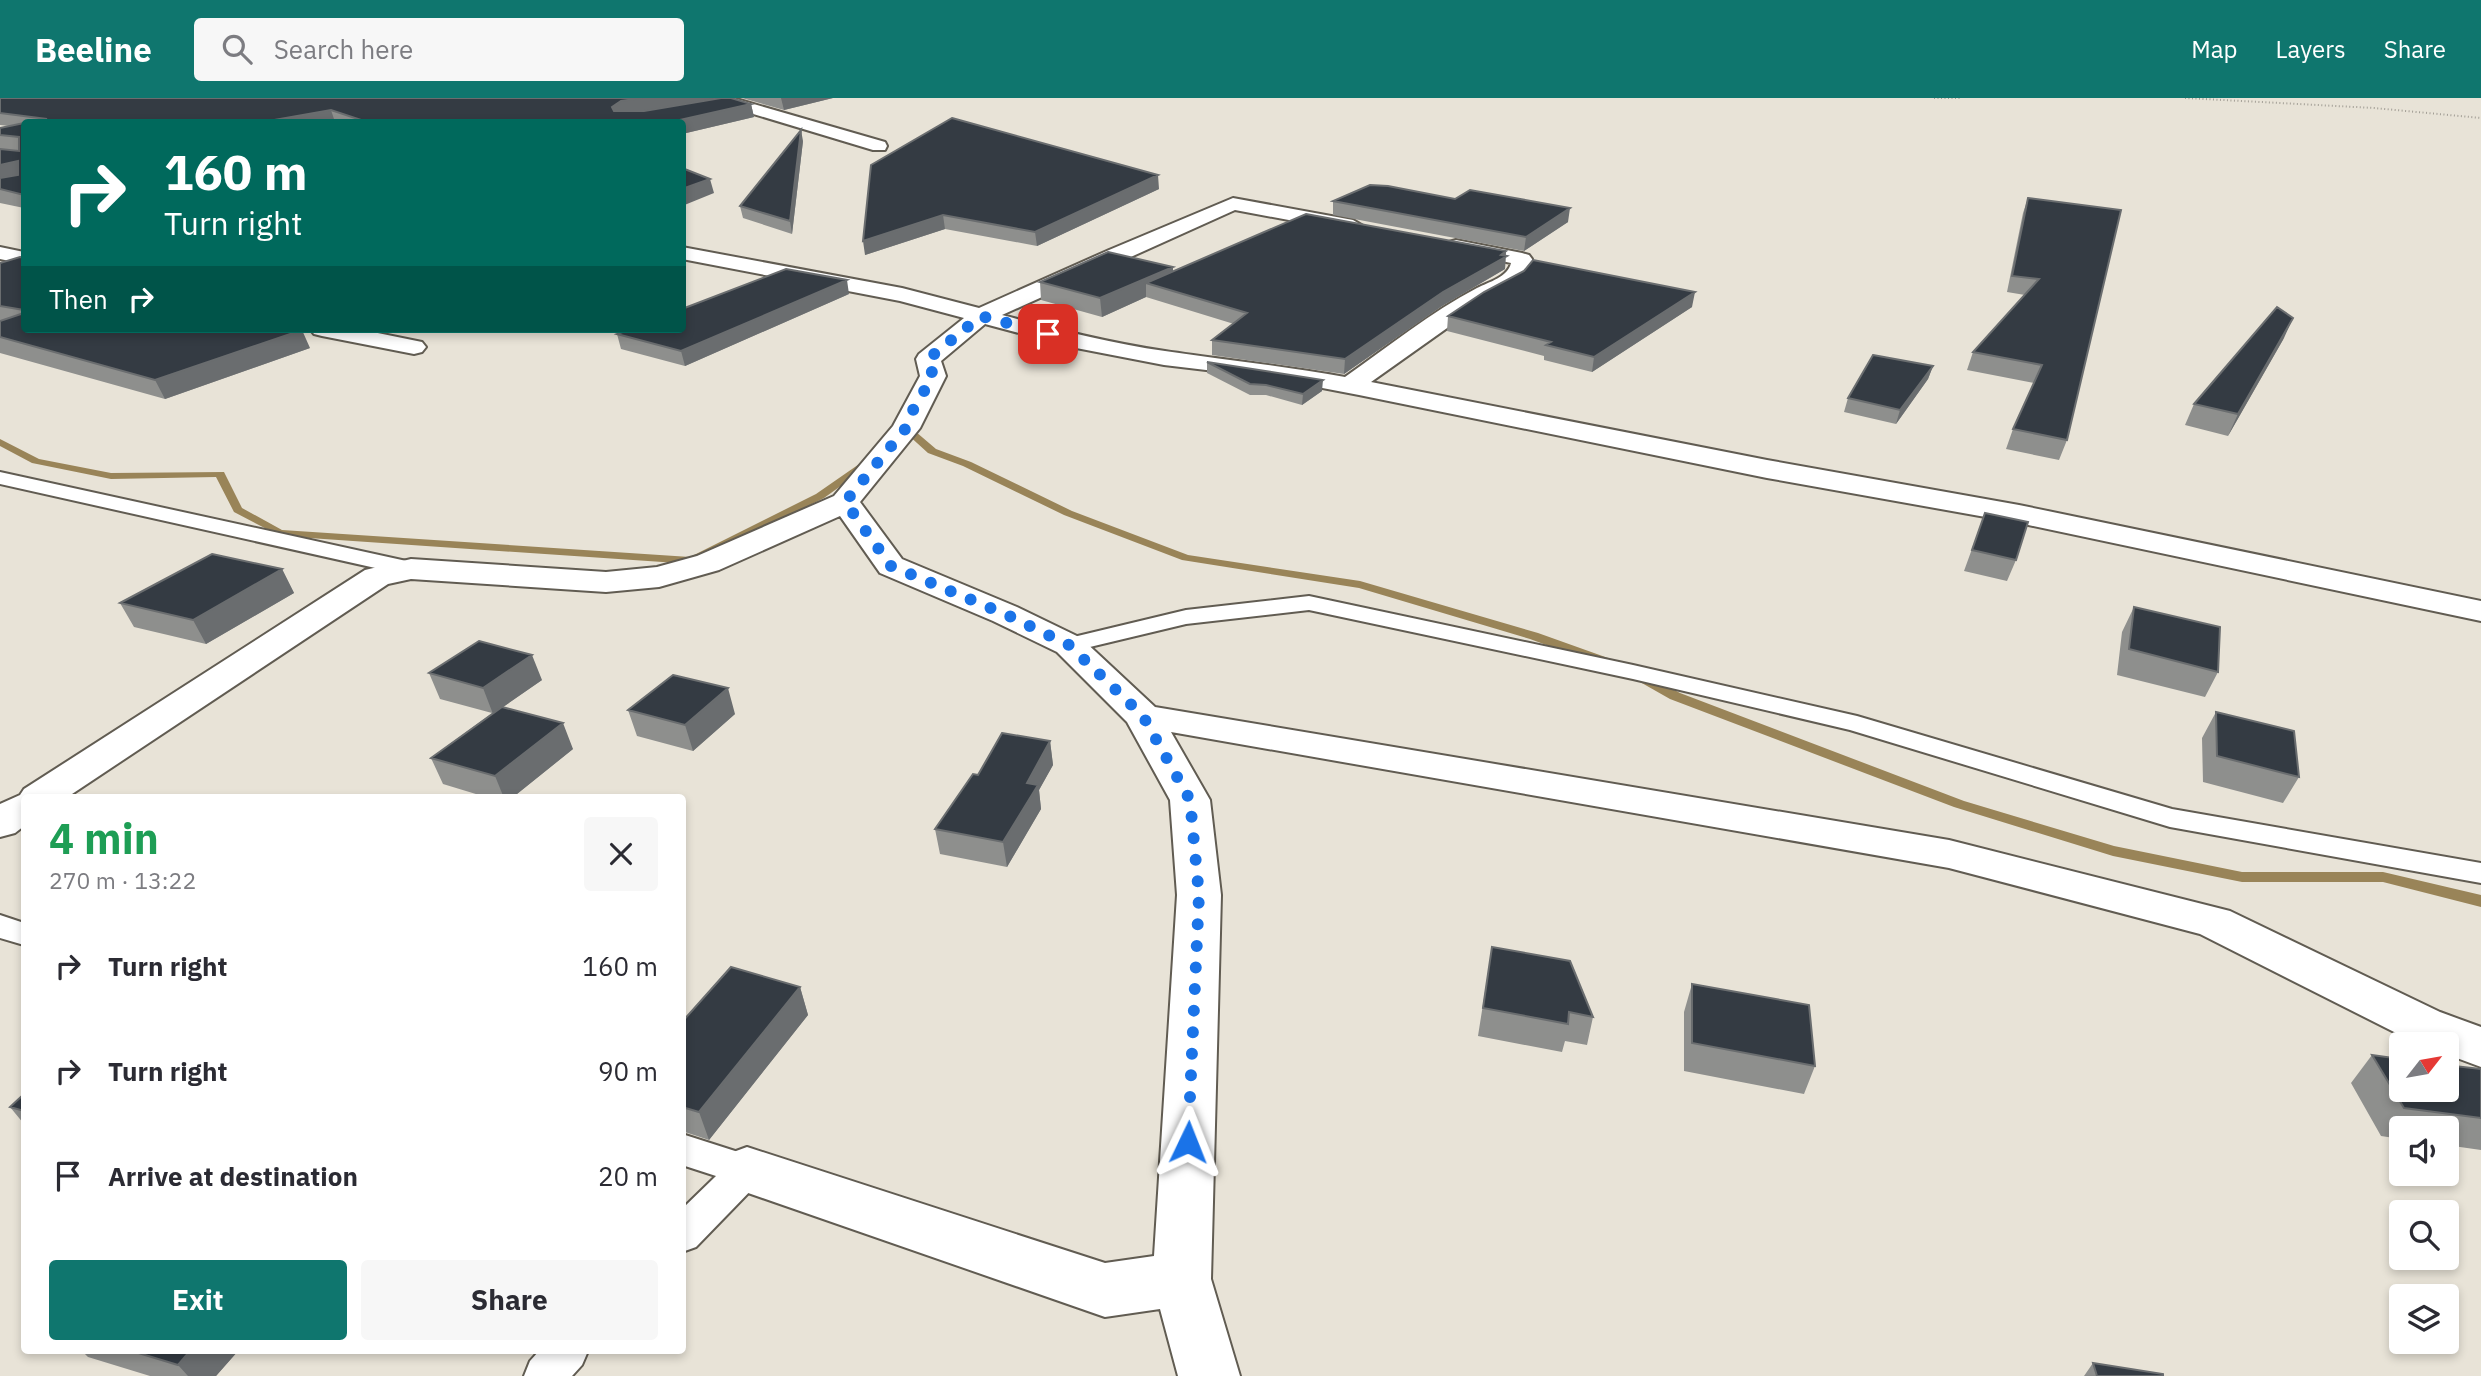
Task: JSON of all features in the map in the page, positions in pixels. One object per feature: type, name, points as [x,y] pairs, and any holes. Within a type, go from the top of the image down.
[{"type":"street","points":[[641,119],[731,102],[879,146]]},
{"type":"street","points":[[44,794],[377,577],[411,569],[606,582],[659,577],[708,563],[845,502],[906,428],[933,376],[928,359],[981,316],[1233,204],[1378,231]]},
{"type":"street","points":[[1350,385],[1473,299],[1513,278],[1521,270],[1522,259],[1430,241]]},
{"type":"street","points":[[0,253],[21,257]]},
{"type":"street","points":[[686,254],[902,295],[1097,345],[1350,385],[1767,469],[2019,514],[2481,611]]},
{"type":"street","points":[[342,333],[414,347]]},
{"type":"street","points":[[845,502],[891,566],[1005,614],[1069,645],[1143,716],[1190,800],[1199,895],[1182,1279],[1209,1376]]},
{"type":"street","points":[[1143,716],[1949,854],[2214,922],[2423,1026],[2481,1047]]},
{"type":"street","points":[[0,823],[21,809]]},
{"type":"street","points":[[747,1170],[1105,1290],[1182,1279]]},
{"type":"lane","points":[[0,478],[411,569]]},
{"type":"lane","points":[[1069,645],[1186,617],[1309,603],[1633,672],[1857,724],[2170,818],[2481,873]]},
{"type":"lane","points":[[0,926],[21,933]]},
{"type":"lane","points":[[686,1150],[747,1170],[686,1231]]},
{"type":"lane","points":[[545,1376],[564,1354]]},
{"type":"path","points":[[1934,98],[1962,98]]},
{"type":"path","points":[[2185,98],[2374,108],[2481,118]]},
{"type":"building","points":[[0,98],[642,98],[621,101],[612,107],[614,111],[644,111],[721,98],[751,104],[684,119],[358,119],[331,110],[280,119],[47,119],[0,113]]},
{"type":"building","points":[[952,118],[1158,175],[1035,232],[943,215],[863,241],[871,165]]},
{"type":"building","points":[[21,124],[21,194],[0,189],[0,178],[18,175],[18,161],[0,165],[0,149],[19,151],[19,137],[0,135],[0,128]]},
{"type":"building","points":[[801,130],[790,221],[740,206]]},
{"type":"building","points":[[686,170],[710,179],[686,188]]},
{"type":"building","points":[[1370,185],[1455,199],[1470,190],[1570,208],[1526,237],[1333,201]]},
{"type":"building","points":[[2028,198],[2121,210],[2067,440],[2013,429],[2042,365],[1973,352],[2039,279],[2012,276]]},
{"type":"building","points":[[1306,214],[1506,251],[1501,255],[1507,256],[1443,292],[1345,359],[1212,340],[1247,313],[1146,283]]},
{"type":"building","points":[[1108,252],[1173,267],[1100,298],[1040,282]]},
{"type":"building","points":[[21,257],[21,310],[0,306],[0,263]]},
{"type":"building","points":[[1533,260],[1695,292],[1594,357],[1546,345],[1551,342],[1448,316],[1484,292],[1524,271]]},
{"type":"building","points":[[786,269],[847,280],[681,351],[617,334],[686,333],[686,307]]},
{"type":"building","points":[[2277,307],[2293,318],[2238,414],[2194,404]]},
{"type":"building","points":[[21,314],[21,333],[293,333],[155,380],[0,337],[0,321]]},
{"type":"building","points":[[1873,355],[1933,366],[1900,410],[1848,398]]},
{"type":"building","points":[[1207,362],[1323,380],[1303,394],[1250,384]]},
{"type":"building","points":[[1985,513],[2028,522],[2016,560],[1972,550]]},
{"type":"building","points":[[212,554],[282,569],[193,620],[120,603]]},
{"type":"building","points":[[2134,607],[2220,627],[2218,672],[2129,649]]},
{"type":"building","points":[[479,641],[532,655],[483,688],[429,673]]},
{"type":"building","points":[[673,675],[728,688],[685,725],[628,710]]},
{"type":"building","points":[[502,707],[563,723],[495,776],[431,758]]},
{"type":"building","points":[[2216,712],[2294,731],[2299,777],[2217,756]]},
{"type":"building","points":[[1002,733],[1050,741],[1027,783],[1038,785],[1003,842],[935,829],[973,774],[978,775]]},
{"type":"building","points":[[1492,947],[1570,961],[1593,1017],[1569,1012],[1568,1024],[1483,1008]]},
{"type":"building","points":[[731,967],[800,987],[699,1112],[686,1108],[686,1018]]},
{"type":"building","points":[[1692,984],[1809,1005],[1815,1066],[1692,1043]]},
{"type":"building","points":[[2372,1055],[2389,1057],[2389,1083]]},
{"type":"building","points":[[2459,1066],[2481,1069],[2481,1118],[2404,1108],[2400,1102],[2459,1102]]},
{"type":"building","points":[[21,1097],[21,1110],[10,1107]]},
{"type":"building","points":[[142,1354],[187,1354],[178,1365]]},
{"type":"building","points":[[2093,1363],[2163,1374],[2163,1376],[2097,1376]]},
{"type":"waterway","points":[[900,434],[906,428],[932,451],[967,464],[1068,513],[1186,558],[1360,585],[1534,636],[1603,661]]},
{"type":"waterway","points":[[0,442],[36,461],[111,476],[220,474],[238,510],[280,533],[692,561],[820,496],[869,462]]},
{"type":"waterway","points":[[1638,675],[1675,696],[1959,804],[2113,851],[2242,877],[2383,877],[2481,901]]},
{"type":"route","points":[[1048,334],[981,316],[928,359],[933,376],[906,428],[845,502],[891,566],[1005,614],[1069,645],[1143,716],[1190,800],[1199,895],[1188,1142]]}]
